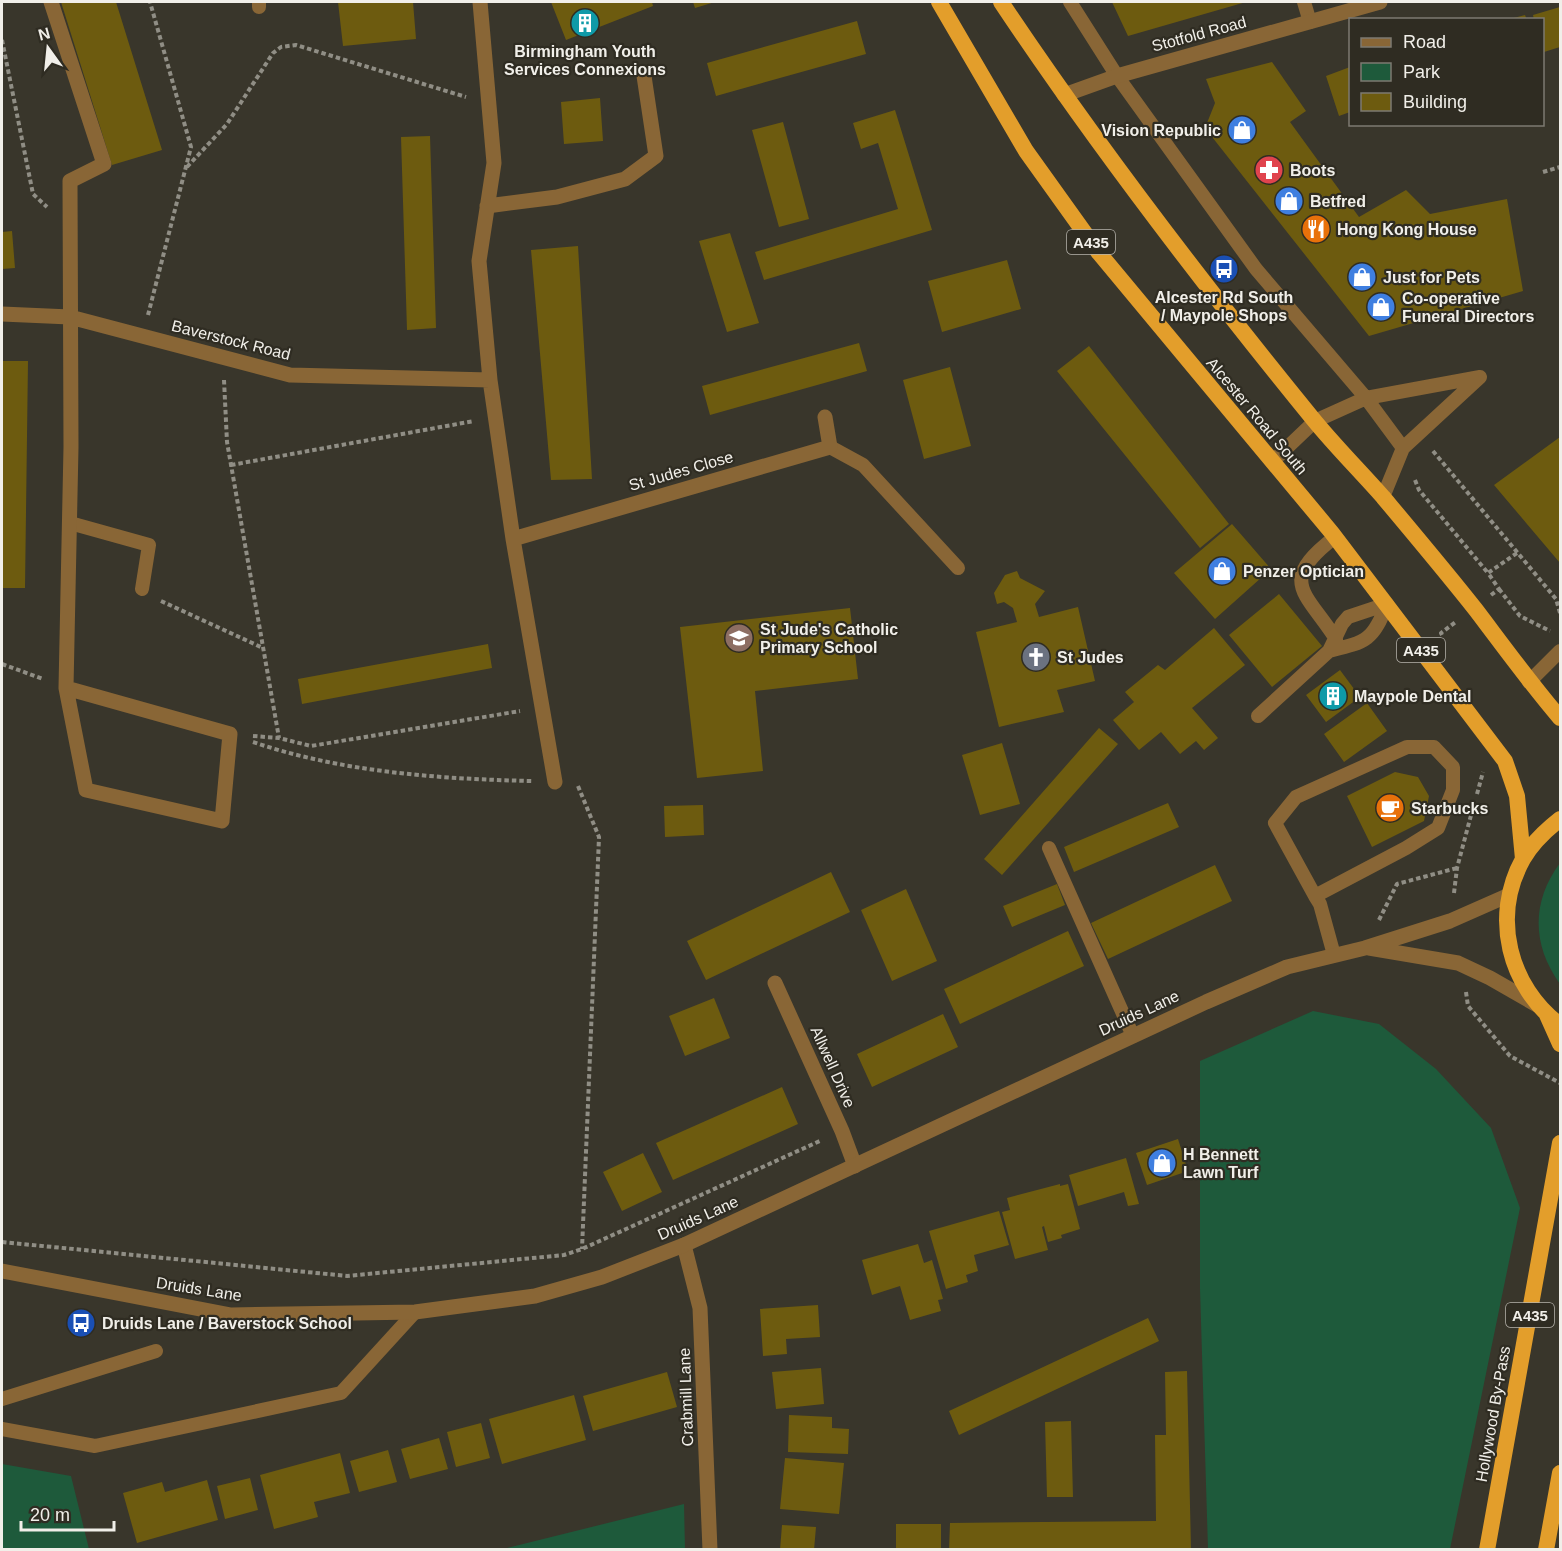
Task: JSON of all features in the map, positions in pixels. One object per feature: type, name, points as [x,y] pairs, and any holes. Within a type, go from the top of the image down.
[{"type":"highway","name":"Alcester Road South","points":[[939,2],[1026,151],[1099,253],[1335,537],[1505,761],[1517,796],[1523,859]]},
{"type":"highway","points":[[1001,2],[1064,95],[1153,216],[1315,421],[1383,497],[1560,718]]},
{"type":"highway","name":"A435","points":[[1560,819],[1542,833],[1523,859],[1509,896],[1507,934],[1516,972],[1542,1010],[1560,1044]]},
{"type":"highway","name":"A435","points":[[1542,1010],[1560,1025]]},
{"type":"highway","name":"Hollywood By-Pass","points":[[1487,1550],[1560,1143]]},
{"type":"highway","points":[[1546,1550],[1560,1473]]},
{"type":"street","points":[[51,2],[104,164],[70,181],[71,447],[66,688],[86,790],[222,821],[230,734],[66,688]]},
{"type":"street","points":[[480,2],[494,163],[479,261],[490,380],[513,539],[555,782]]},
{"type":"street","name":"Stotfold Road","points":[[1064,95],[1117,76],[1380,2]]},
{"type":"street","points":[[487,206],[558,197],[625,179],[656,156],[644,76]]},
{"type":"street","name":"Baverstock Road","points":[[2,314],[70,317],[290,375],[490,380]]},
{"type":"street","points":[[825,417],[830,447]]},
{"type":"street","name":"St Judes Close","points":[[513,539],[830,447]]},
{"type":"street","name":"Druids Lane","points":[[2,1270],[231,1315],[415,1312],[535,1296],[602,1277],[684,1245],[1133,1035],[1287,967],[1365,948],[1450,921],[1509,896]]},
{"type":"street","name":"Druids Lane","points":[[1365,948],[1458,963],[1490,978],[1542,1010]]},
{"type":"street","name":"Allwell Drive","points":[[776,983],[842,1131],[855,1166]]},
{"type":"street","name":"Crabmill Lane","points":[[684,1245],[700,1308],[710,1550]]},
{"type":"lane","points":[[1070,2],[1117,76],[1256,269],[1366,398],[1403,448]]},
{"type":"lane","points":[[1304,2],[1310,22]]},
{"type":"lane","points":[[1272,462],[1315,421],[1366,398],[1480,377],[1403,448],[1383,497]]},
{"type":"lane","points":[[830,447],[863,465],[958,568]]},
{"type":"lane","points":[[70,523],[149,545],[142,589]]},
{"type":"lane","points":[[1332,645],[1304,594],[1301,583],[1302,573],[1308,560],[1335,537]]},
{"type":"lane","points":[[1332,645],[1350,646],[1363,642],[1373,634],[1387,604]]},
{"type":"lane","points":[[1258,716],[1332,645],[1348,617],[1387,604]]},
{"type":"lane","points":[[1529,682],[1560,651]]},
{"type":"lane","points":[[1316,896],[1406,848],[1438,828],[1453,790],[1453,767],[1434,747],[1407,747],[1296,797],[1275,823],[1320,904],[1334,955]]},
{"type":"lane","points":[[1049,848],[1133,1035]]},
{"type":"lane","points":[[2,1429],[95,1446],[341,1393],[415,1312]]},
{"type":"lane","points":[[2,1399],[156,1351]]},
{"type":"path","points":[[143,336],[187,167],[190,147],[150,2]]},
{"type":"path","points":[[2,40],[33,194],[70,229]]},
{"type":"path","points":[[187,167],[227,124],[273,53],[281,47],[296,45],[489,104]]},
{"type":"path","points":[[1543,172],[1560,167]]},
{"type":"path","points":[[229,359],[224,375],[230,465],[279,738]]},
{"type":"path","points":[[230,465],[496,417]]},
{"type":"path","points":[[1428,445],[1556,599],[1560,613]]},
{"type":"path","points":[[1414,477],[1419,490],[1488,573]]},
{"type":"path","points":[[142,589],[159,600],[263,648]]},
{"type":"path","points":[[1499,589],[1520,616],[1550,631]]},
{"type":"path","points":[[2,664],[66,688]]},
{"type":"path","points":[[230,734],[279,738],[311,746],[542,707]]},
{"type":"path","points":[[230,734],[275,750],[348,767],[420,775],[555,782],[575,777],[598,837],[582,1249]]},
{"type":"path","points":[[1450,921],[1457,868],[1483,772]]},
{"type":"path","points":[[1396,884],[1457,868]]},
{"type":"path","points":[[1458,963],[1465,985],[1468,1006],[1510,1056],[1560,1083]]},
{"type":"path","points":[[2,1242],[348,1276],[564,1255],[582,1249],[842,1131]]},
{"type":"green space","points":[[1560,863],[1560,984],[1544,954],[1539,924],[1544,893]]},
{"type":"green space","points":[[1313,1011],[1379,1024],[1436,1069],[1491,1128],[1520,1208],[1450,1549],[1208,1549],[1200,1289],[1200,1061]]},
{"type":"green space","points":[[2,1464],[71,1476],[89,1549],[2,1549]]},
{"type":"green space","points":[[684,1504],[685,1549],[503,1549]]},
{"type":"building","points":[[61,2],[116,2],[162,150],[112,165]]},
{"type":"building","points":[[338,2],[413,2],[416,39],[343,46]]},
{"type":"building","name":"Birmingham Youth Services Connexions","points":[[551,2],[652,2],[653,6],[566,40]]},
{"type":"building","points":[[693,2],[715,2],[695,8]]},
{"type":"building","points":[[1112,2],[1246,2],[1128,36]]},
{"type":"building","points":[[1560,7],[1560,47],[1544,52],[1544,18],[1534,18],[1533,15]]},
{"type":"building","points":[[857,21],[866,54],[716,96],[707,63]]},
{"type":"building","points":[[1272,62],[1306,111],[1290,122],[1359,217],[1406,190],[1430,214],[1507,199],[1523,291],[1369,336],[1205,128],[1215,103],[1206,79]]},
{"type":"building","points":[[1349,67],[1349,112],[1339,116],[1326,76]]},
{"type":"building","points":[[600,98],[603,141],[564,144],[561,102]]},
{"type":"building","points":[[895,110],[932,230],[764,280],[755,252],[898,209],[878,143],[861,149],[853,123]]},
{"type":"building","points":[[783,122],[809,219],[779,227],[752,130]]},
{"type":"building","points":[[430,136],[436,328],[407,330],[401,137]]},
{"type":"building","points":[[12,231],[15,268],[2,269],[2,232]]},
{"type":"building","points":[[730,233],[759,323],[727,332],[699,241]]},
{"type":"building","points":[[578,246],[592,479],[551,480],[531,250]]},
{"type":"building","points":[[1007,260],[1021,309],[942,332],[928,281]]},
{"type":"building","points":[[859,343],[867,371],[710,415],[702,386]]},
{"type":"building","points":[[1089,346],[1229,524],[1200,548],[1057,371]]},
{"type":"building","points":[[2,361],[28,361],[25,588],[2,588]]},
{"type":"building","points":[[950,367],[971,446],[924,459],[903,380]]},
{"type":"building","points":[[1560,437],[1560,563],[1494,485]]},
{"type":"building","name":"Penzer Optician","points":[[1232,524],[1271,569],[1215,619],[1174,573]]},
{"type":"building","name":"St Judes","points":[[1017,571],[1020,578],[1045,591],[1035,604],[1039,617],[1078,607],[1095,681],[1057,690],[1064,712],[999,727],[976,632],[1017,622],[1013,608],[1004,602],[997,604],[994,593],[1005,575]]},
{"type":"building","points":[[1279,594],[1322,646],[1272,687],[1229,635]]},
{"type":"building","points":[[850,608],[858,679],[755,691],[763,771],[697,778],[680,627]]},
{"type":"building","points":[[1214,628],[1245,665],[1192,708],[1218,738],[1204,750],[1196,741],[1180,754],[1161,732],[1139,750],[1113,720],[1134,702],[1125,692],[1158,665],[1165,670]]},
{"type":"building","points":[[488,644],[492,668],[302,704],[298,679]]},
{"type":"building","name":"Maypole Dental","points":[[1340,670],[1360,697],[1326,722],[1306,695]]},
{"type":"building","points":[[1367,703],[1387,731],[1344,762],[1324,734]]},
{"type":"building","points":[[1099,728],[1118,744],[1002,875],[984,859]]},
{"type":"building","points":[[1002,743],[1020,804],[980,815],[962,755]]},
{"type":"building","name":"Starbucks","points":[[1395,772],[1418,777],[1429,796],[1424,821],[1372,847],[1347,796]]},
{"type":"building","points":[[1168,803],[1179,827],[1074,872],[1064,847]]},
{"type":"building","points":[[703,805],[704,835],[665,837],[664,806]]},
{"type":"building","points":[[1215,865],[1232,901],[1108,959],[1091,923]]},
{"type":"building","points":[[831,872],[850,912],[706,980],[687,941]]},
{"type":"building","points":[[1057,884],[1065,905],[1012,927],[1003,906]]},
{"type":"building","points":[[906,889],[937,961],[892,981],[861,910]]},
{"type":"building","points":[[1068,931],[1084,966],[960,1024],[944,989]]},
{"type":"building","points":[[714,998],[730,1038],[685,1056],[669,1016]]},
{"type":"building","points":[[943,1014],[958,1047],[872,1087],[857,1054]]},
{"type":"building","points":[[782,1087],[798,1124],[673,1180],[656,1143]]},
{"type":"building","points":[[1178,1139],[1188,1171],[1147,1185],[1136,1153]]},
{"type":"building","points":[[643,1153],[662,1192],[622,1211],[603,1172]]},
{"type":"building","points":[[1126,1158],[1139,1204],[1128,1206],[1124,1192],[1078,1206],[1069,1175]]},
{"type":"building","points":[[1060,1184],[1060,1186],[1068,1184],[1080,1229],[1048,1242],[1044,1226],[1042,1227],[1048,1250],[1015,1259],[1002,1212],[1010,1210],[1007,1198]]},
{"type":"building","points":[[999,1211],[1009,1245],[974,1255],[978,1271],[966,1275],[968,1282],[946,1289],[929,1231]]},
{"type":"building","points":[[918,1244],[924,1263],[932,1260],[943,1299],[938,1300],[941,1311],[910,1320],[900,1286],[872,1295],[862,1260]]},
{"type":"building","points":[[818,1305],[820,1337],[786,1339],[787,1354],[763,1356],[760,1309]]},
{"type":"building","points":[[1148,1318],[1159,1341],[959,1435],[949,1411]]},
{"type":"building","points":[[821,1368],[824,1404],[776,1409],[772,1372]]},
{"type":"building","points":[[1187,1371],[1191,1550],[949,1550],[950,1523],[1156,1521],[1155,1435],[1166,1435],[1165,1372]]},
{"type":"building","points":[[667,1372],[677,1407],[593,1431],[583,1396]]},
{"type":"building","points":[[574,1395],[586,1440],[502,1464],[489,1419]]},
{"type":"building","points":[[789,1415],[832,1417],[832,1428],[849,1429],[848,1454],[788,1452]]},
{"type":"building","points":[[1071,1421],[1073,1497],[1047,1497],[1045,1422]]},
{"type":"building","points":[[481,1423],[490,1458],[456,1467],[447,1432]]},
{"type":"building","points":[[439,1438],[448,1469],[410,1479],[401,1449]]},
{"type":"building","points":[[388,1450],[397,1482],[359,1492],[350,1461]]},
{"type":"building","points":[[340,1453],[350,1493],[314,1502],[318,1517],[274,1529],[260,1475]]},
{"type":"building","points":[[785,1458],[844,1463],[839,1514],[780,1509]]},
{"type":"building","points":[[250,1478],[258,1510],[225,1519],[217,1486]]},
{"type":"building","points":[[207,1480],[218,1520],[137,1543],[123,1493],[162,1482],[165,1492]]},
{"type":"building","points":[[896,1524],[941,1524],[941,1550],[896,1550]]},
{"type":"building","points":[[782,1525],[816,1527],[814,1550],[780,1550]]},
{"type":"place","name":"Birmingham Youth Services Connexions","points":[[585,23]]},
{"type":"place","name":"Vision Republic","points":[[1242,130]]},
{"type":"place","name":"Boots","points":[[1269,170]]},
{"type":"place","name":"Betfred","points":[[1289,201]]},
{"type":"place","name":"Hong Kong House","points":[[1316,229]]},
{"type":"place","name":"Alcester Rd South / Maypole Shops","points":[[1224,269]]},
{"type":"place","name":"Just for Pets","points":[[1362,277]]},
{"type":"place","name":"Co-operative Funeral Directors","points":[[1381,307]]},
{"type":"place","name":"Penzer Optician","points":[[1222,571]]},
{"type":"place","name":"St Jude's Catholic Primary School","points":[[739,638]]},
{"type":"place","name":"St Judes","points":[[1036,657]]},
{"type":"place","name":"Maypole Dental","points":[[1333,696]]},
{"type":"place","name":"Starbucks","points":[[1390,808]]},
{"type":"place","name":"H Bennett Lawn Turf","points":[[1162,1163]]},
{"type":"place","name":"Druids Lane / Baverstock School","points":[[81,1323]]}]
